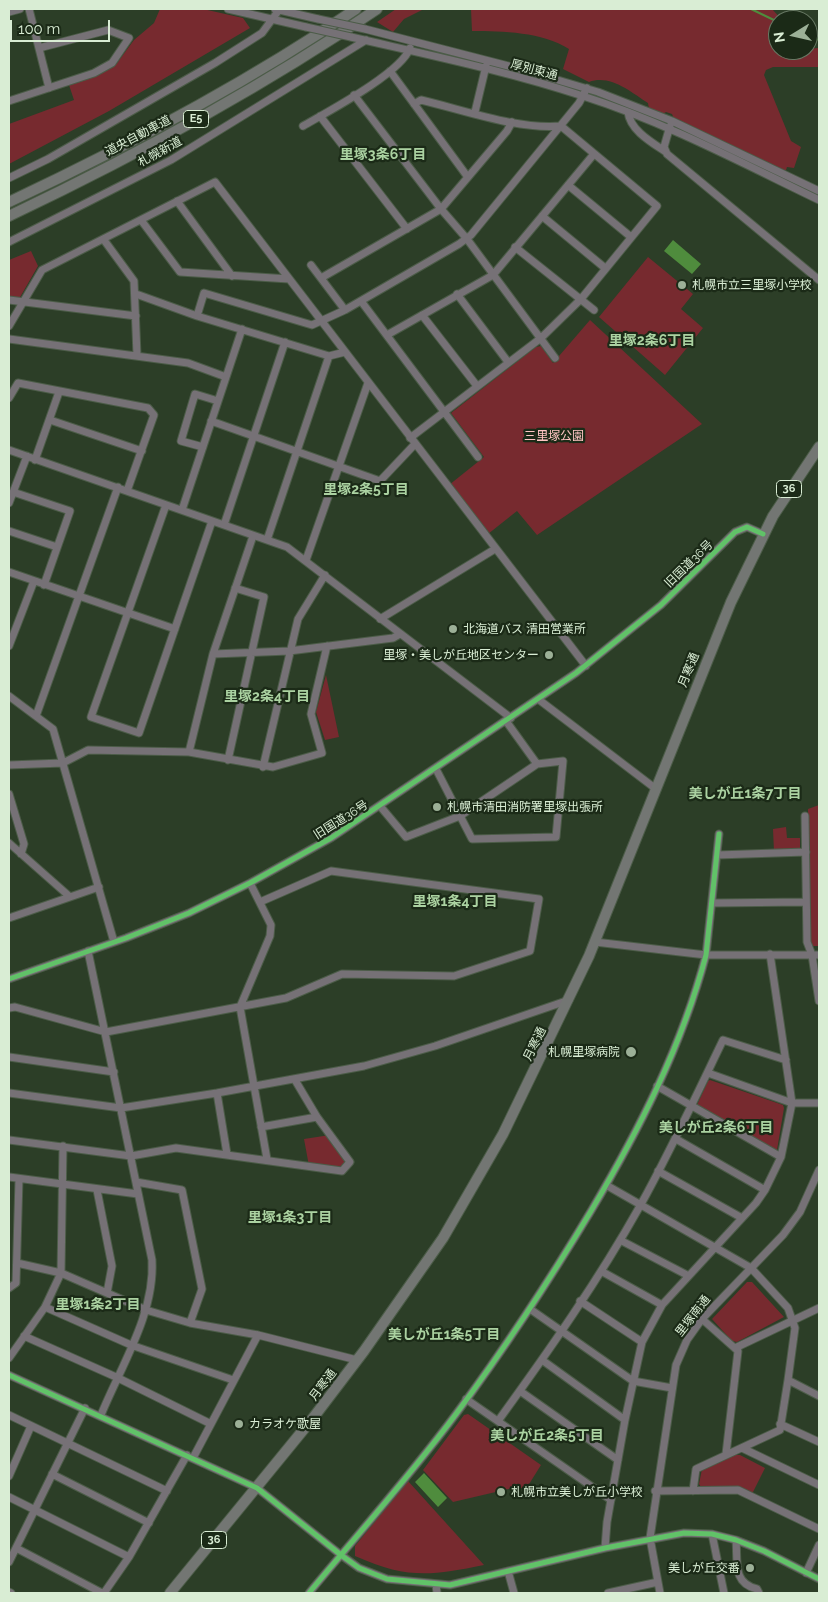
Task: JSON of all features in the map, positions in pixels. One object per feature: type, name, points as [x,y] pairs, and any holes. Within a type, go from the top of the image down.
[{"type":"highway","name":"道央自動車道","points":[[9,202],[64,176],[227,88],[356,9]]},
{"type":"highway","name":"道央自動車道","points":[[9,216],[69,188],[230,100],[377,9]]},
{"type":"highway","name":"月寒通","points":[[170,1593],[257,1488],[357,1360],[443,1238],[503,1134],[569,1000],[595,942],[721,624],[763,534],[789,489],[819,446]]},
{"type":"street","points":[[9,12],[18,9]]},
{"type":"street","points":[[29,9],[49,88]]},
{"type":"street","name":"厚別東通","points":[[228,9],[409,50],[583,96],[669,129],[819,200]]},
{"type":"street","points":[[9,178],[48,159],[215,63],[262,33],[277,9]]},
{"type":"street","name":"厚別東通","points":[[277,9],[365,29],[587,88],[672,120],[819,191]]},
{"type":"street","points":[[9,101],[94,73],[112,63],[129,38],[108,30],[39,48]]},
{"type":"street","name":"札幌新道","points":[[9,242],[171,160],[366,40]]},
{"type":"street","points":[[303,126],[354,95],[404,61],[412,41]]},
{"type":"street","points":[[475,112],[487,61]]},
{"type":"street","points":[[390,71],[467,176]]},
{"type":"street","points":[[197,316],[204,293],[312,326],[361,301],[467,239],[561,126],[587,88]]},
{"type":"street","points":[[354,95],[441,209],[467,239],[555,358]]},
{"type":"street","points":[[212,421],[380,481],[412,441],[444,412],[541,338],[581,299],[657,206],[561,126],[550,127],[512,122],[421,100],[414,104]]},
{"type":"street","points":[[628,112],[629,121],[635,128],[819,280]]},
{"type":"street","points":[[320,116],[407,229]]},
{"type":"street","points":[[666,152],[664,143],[672,120]]},
{"type":"street","points":[[321,278],[441,209],[507,131],[512,122]]},
{"type":"street","points":[[387,335],[493,275],[594,154]]},
{"type":"street","points":[[9,326],[42,270],[215,182],[586,666]]},
{"type":"street","points":[[568,185],[631,237]]},
{"type":"street","points":[[177,201],[232,276]]},
{"type":"street","points":[[542,216],[605,268]]},
{"type":"street","points":[[141,220],[180,272],[289,279]]},
{"type":"street","points":[[104,240],[134,281],[137,355]]},
{"type":"street","points":[[515,247],[594,310]]},
{"type":"street","points":[[311,265],[345,310]]},
{"type":"street","points":[[136,294],[197,316],[329,356],[345,352]]},
{"type":"street","points":[[457,294],[508,362]]},
{"type":"street","points":[[9,300],[136,316]]},
{"type":"street","points":[[361,301],[478,457]]},
{"type":"street","points":[[422,315],[477,386]]},
{"type":"street","points":[[182,510],[242,329]]},
{"type":"street","points":[[9,339],[188,363],[226,376]]},
{"type":"street","points":[[224,525],[285,342]]},
{"type":"street","points":[[267,540],[329,356]]},
{"type":"street","points":[[306,560],[368,382]]},
{"type":"street","points":[[9,398],[18,383],[148,408],[154,415],[127,491]]},
{"type":"street","points":[[35,460],[59,392]]},
{"type":"street","points":[[203,448],[181,440],[195,394],[218,401]]},
{"type":"street","points":[[50,420],[142,451]]},
{"type":"street","points":[[9,450],[288,548],[306,560],[508,720],[537,764]]},
{"type":"street","points":[[9,503],[27,456]]},
{"type":"street","points":[[36,716],[118,487]]},
{"type":"street","points":[[13,492],[70,511],[44,585]]},
{"type":"street","points":[[166,504],[91,717],[139,733],[212,521]]},
{"type":"street","name":"旧国道36号","points":[[9,979],[189,913],[305,854],[436,769],[586,666],[661,605],[735,532],[747,527],[763,534]]},
{"type":"street","points":[[9,531],[57,547]]},
{"type":"street","points":[[189,752],[213,654],[253,536]]},
{"type":"street","points":[[380,618],[495,549]]},
{"type":"street","points":[[9,572],[175,629]]},
{"type":"street","points":[[263,767],[298,619],[325,575]]},
{"type":"street","points":[[9,646],[34,581]]},
{"type":"street","points":[[228,760],[264,597],[236,588]]},
{"type":"street","points":[[213,654],[289,651],[393,638],[400,634]]},
{"type":"street","points":[[9,765],[63,763],[88,750],[189,752],[263,767],[273,767],[322,753],[311,714],[327,646]]},
{"type":"street","points":[[9,696],[53,728],[114,942]]},
{"type":"street","points":[[538,699],[656,789]]},
{"type":"street","points":[[380,806],[406,838],[460,816],[537,764],[563,761],[556,837],[472,839],[460,816],[436,769]]},
{"type":"street","points":[[9,794],[24,844],[21,854]]},
{"type":"street","points":[[805,816],[807,942],[815,955],[819,999]]},
{"type":"street","points":[[312,1592],[466,1399],[530,1309],[606,1186],[657,1086],[683,1029],[706,955],[719,834]]},
{"type":"street","points":[[9,843],[69,896]]},
{"type":"street","points":[[717,855],[806,852]]},
{"type":"street","points":[[9,1008],[15,1007],[106,1032],[286,998],[342,974],[454,976],[530,951],[539,899],[331,872],[260,902]]},
{"type":"street","points":[[250,883],[271,924],[270,936],[240,1007],[267,1159]]},
{"type":"street","points":[[9,917],[99,887]]},
{"type":"street","points":[[712,902],[806,902]]},
{"type":"street","points":[[595,942],[706,955],[815,955]]},
{"type":"street","points":[[88,951],[152,1260],[153,1281],[146,1310],[101,1415]]},
{"type":"street","points":[[605,1548],[610,1500],[642,1342],[662,1305],[687,1275],[742,1218],[765,1190],[781,1157],[792,1103],[770,954]]},
{"type":"street","points":[[9,1093],[121,1108],[217,1094],[364,1066],[426,1048],[569,1000]]},
{"type":"street","points":[[498,1422],[542,1360],[620,1240],[676,1140],[724,1040],[786,1060]]},
{"type":"street","points":[[9,1057],[114,1072]]},
{"type":"street","points":[[708,1073],[792,1103],[819,1103]]},
{"type":"street","points":[[9,1140],[130,1156],[176,1148],[267,1159],[342,1171],[350,1162],[317,1117],[294,1080]]},
{"type":"street","points":[[657,1086],[781,1157]]},
{"type":"street","points":[[217,1094],[227,1154]]},
{"type":"street","points":[[261,1127],[317,1117]]},
{"type":"street","points":[[676,1140],[765,1190]]},
{"type":"street","points":[[9,1358],[45,1307],[61,1273],[63,1146]]},
{"type":"street","name":"里塚南通","points":[[660,1593],[650,1538],[676,1364],[687,1340],[702,1319],[783,1235],[800,1212],[819,1170]]},
{"type":"street","points":[[658,1171],[742,1218]]},
{"type":"street","points":[[9,1177],[138,1194]]},
{"type":"street","points":[[9,1288],[16,1283],[19,1179]]},
{"type":"street","points":[[136,1182],[182,1190],[202,1289],[190,1323]]},
{"type":"street","points":[[606,1186],[751,1268],[788,1308],[794,1320],[795,1328],[780,1430],[696,1469],[693,1491]]},
{"type":"street","points":[[97,1190],[112,1266],[107,1293]]},
{"type":"street","points":[[620,1240],[687,1275]]},
{"type":"street","points":[[17,1263],[61,1273],[146,1310],[190,1323],[258,1335],[357,1360]]},
{"type":"street","points":[[601,1271],[662,1305]]},
{"type":"street","points":[[580,1301],[642,1342]]},
{"type":"street","points":[[45,1307],[131,1344],[233,1380]]},
{"type":"street","points":[[735,1348],[819,1308]]},
{"type":"street","points":[[530,1309],[633,1381],[672,1388]]},
{"type":"street","points":[[702,1319],[738,1351],[726,1454]]},
{"type":"street","points":[[16,1548],[103,1593],[129,1557],[167,1491],[190,1457],[258,1335]]},
{"type":"street","points":[[24,1336],[116,1377],[209,1424]]},
{"type":"street","points":[[542,1360],[625,1420]]},
{"type":"street","points":[[9,1375],[101,1415],[257,1488],[359,1568],[387,1579],[450,1585],[605,1548],[684,1533],[712,1534],[736,1540],[764,1551],[819,1579]]},
{"type":"street","points":[[788,1380],[819,1396]]},
{"type":"street","points":[[520,1391],[618,1460]]},
{"type":"street","points":[[466,1399],[610,1500]]},
{"type":"street","points":[[9,1562],[85,1408]]},
{"type":"street","points":[[9,1415],[167,1491]]},
{"type":"street","points":[[780,1424],[819,1442]]},
{"type":"street","points":[[9,1476],[31,1426]]},
{"type":"street","points":[[742,1448],[819,1485]]},
{"type":"street","points":[[52,1474],[150,1523]]},
{"type":"street","points":[[656,1491],[738,1490],[819,1530]]},
{"type":"street","points":[[9,1496],[129,1557]]},
{"type":"street","points":[[712,1534],[724,1593]]},
{"type":"street","points":[[736,1540],[739,1578],[746,1586],[757,1589],[759,1593]]},
{"type":"street","points":[[806,1573],[819,1545]]},
{"type":"street","points":[[508,1571],[514,1593]]},
{"type":"street","points":[[608,1593],[658,1582]]},
{"type":"street","points":[[436,1585],[437,1593]]},
{"type":"green space","points":[[160,9],[203,9],[243,18],[250,28],[109,111],[9,164],[9,124],[74,100],[69,85],[105,71],[117,63],[134,40],[154,23]]},
{"type":"green space","points":[[396,9],[424,9],[404,19],[393,32],[377,22]]},
{"type":"green space","points":[[471,9],[772,9],[768,10],[768,60],[818,60],[819,48],[819,67],[773,67],[766,70],[764,75],[791,141],[801,147],[794,168],[787,167],[786,170],[781,170],[675,121],[672,114],[666,112],[661,115],[649,109],[648,103],[620,85],[605,80],[589,82],[563,69],[569,49],[558,43],[522,34],[472,31]]},
{"type":"green space","points":[[31,251],[38,266],[19,299],[9,297],[9,260]]},
{"type":"green space","points":[[648,257],[693,294],[681,309],[703,328],[665,375],[599,317]]},
{"type":"green space","name":"三里塚公園","points":[[590,320],[702,424],[537,535],[517,511],[488,534],[449,485],[484,457],[451,413],[536,347],[541,346],[553,363]]},
{"type":"green space","points":[[326,675],[339,737],[325,740],[316,712]]},
{"type":"green space","points":[[819,805],[819,946],[810,946],[808,809]]},
{"type":"green space","points":[[786,827],[787,838],[800,838],[800,849],[774,852],[773,829]]},
{"type":"green space","points":[[710,1080],[783,1105],[777,1150],[774,1151],[697,1105]]},
{"type":"green space","points":[[330,1135],[350,1162],[342,1171],[309,1166],[304,1139]]},
{"type":"green space","points":[[747,1282],[752,1282],[784,1317],[737,1342],[732,1341],[712,1319]]},
{"type":"green space","points":[[468,1414],[541,1465],[526,1489],[517,1487],[453,1502],[423,1470],[464,1415]]},
{"type":"green space","points":[[735,1455],[740,1455],[765,1468],[752,1494],[737,1486],[701,1487],[699,1484],[702,1469]]},
{"type":"green space","points":[[408,1481],[484,1565],[433,1573],[404,1572],[355,1556],[355,1546]]},
{"type":"shaded area","points":[[673,240],[701,264],[692,274],[664,251]]},
{"type":"shaded area","points":[[424,1473],[447,1498],[438,1507],[415,1482]]},
{"type":"waterway","points":[[751,9],[768,17]]},
{"type":"cycle path","points":[[9,979],[126,938],[189,913],[250,883],[331,838],[576,673],[661,605],[735,532],[747,527],[763,534]]},
{"type":"cycle path","points":[[309,1593],[421,1460],[474,1389],[559,1263],[626,1150],[672,1055],[696,989],[706,955],[719,834]]},
{"type":"cycle path","points":[[9,1375],[257,1488],[359,1568],[387,1579],[450,1585],[605,1548],[684,1533],[712,1534],[736,1540],[764,1551],[819,1579]]},
{"type":"place","name":"札幌市立三里塚小学校","points":[[682,285]]},
{"type":"place","name":"北海道バス 清田営業所","points":[[453,629]]},
{"type":"place","name":"里塚・美しが丘地区センター","points":[[549,655]]},
{"type":"place","name":"札幌市清田消防署里塚出張所","points":[[437,807]]},
{"type":"place","name":"札幌里塚病院","points":[[631,1052]]},
{"type":"place","name":"カラオケ歌屋","points":[[239,1424]]},
{"type":"place","name":"札幌市立美しが丘小学校","points":[[501,1492]]},
{"type":"place","name":"美しが丘交番","points":[[750,1568]]},
{"type":"district","name":"里塚3条6丁目","points":[[383,155]]},
{"type":"district","name":"里塚2条6丁目","points":[[652,341]]},
{"type":"district","name":"里塚2条5丁目","points":[[366,490]]},
{"type":"district","name":"里塚2条4丁目","points":[[267,697]]},
{"type":"district","name":"美しが丘1条7丁目","points":[[745,794]]},
{"type":"district","name":"里塚1条4丁目","points":[[455,902]]},
{"type":"district","name":"美しが丘2条6丁目","points":[[716,1128]]},
{"type":"district","name":"里塚1条3丁目","points":[[290,1218]]},
{"type":"district","name":"里塚1条2丁目","points":[[98,1305]]},
{"type":"district","name":"美しが丘1条5丁目","points":[[444,1335]]},
{"type":"district","name":"美しが丘2条5丁目","points":[[547,1436]]}]
